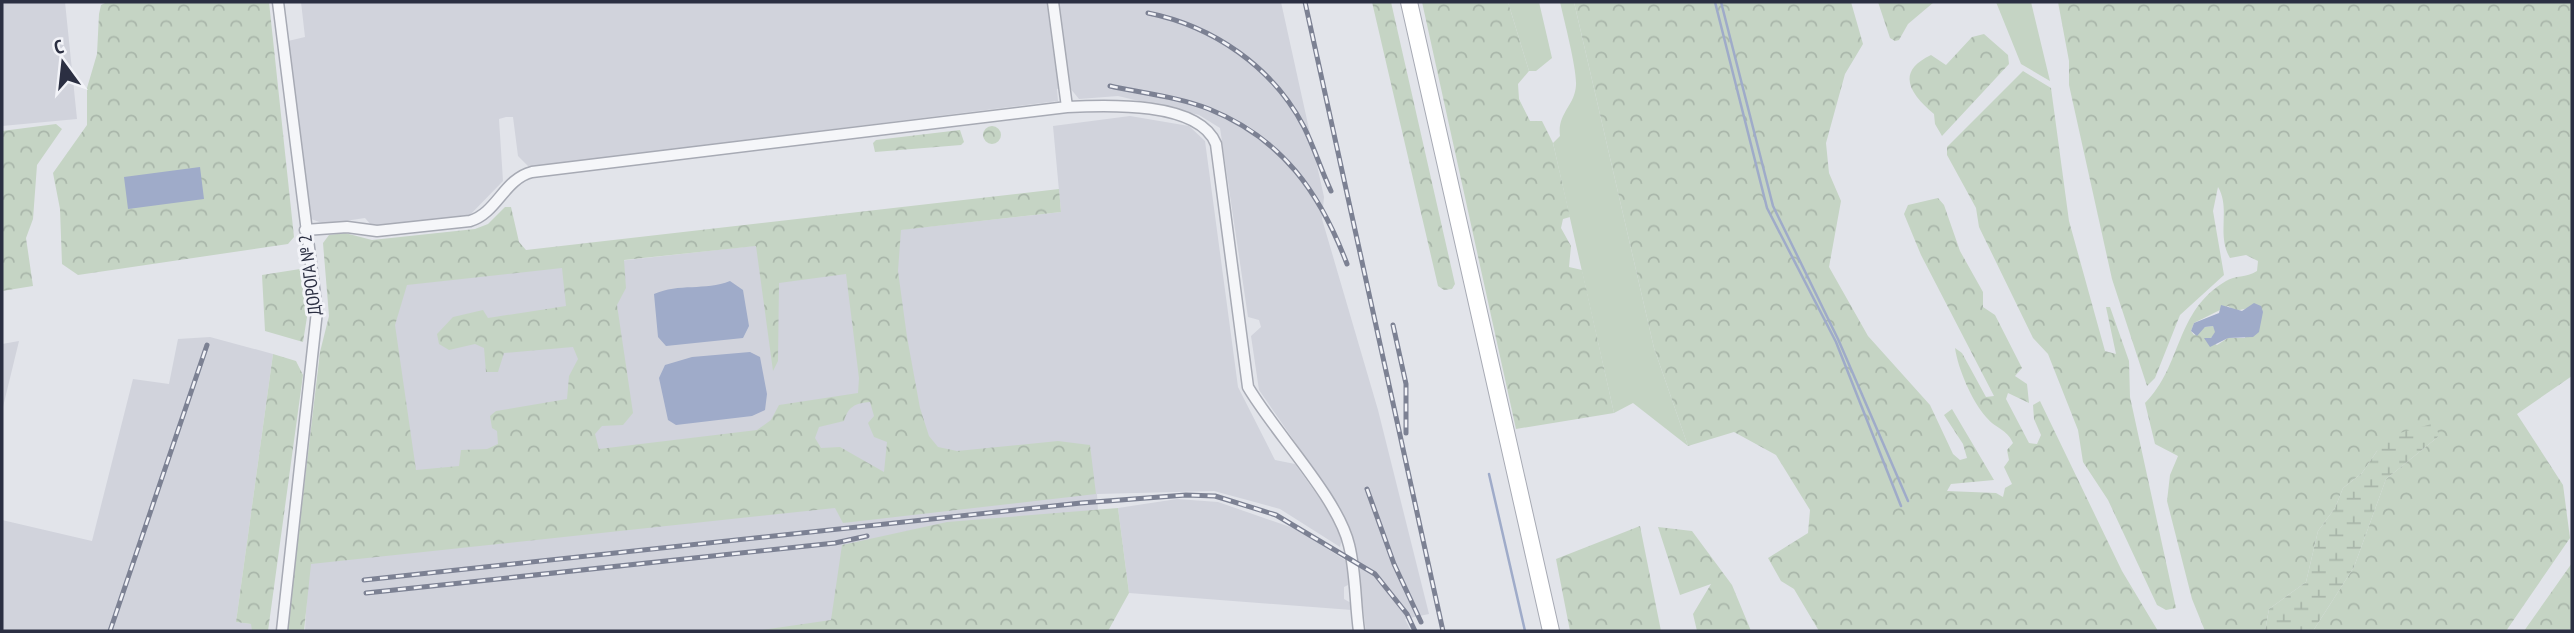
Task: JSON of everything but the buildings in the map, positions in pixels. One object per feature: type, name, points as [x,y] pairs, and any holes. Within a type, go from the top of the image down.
[{"type":"main road","points":[[1409,2],[1551,631]]},
{"type":"street","name":"ДОРОГА № 2","points":[[278,2],[317,311],[282,631]]},
{"type":"street","points":[[1053,2],[1067,107]]},
{"type":"street","points":[[305,230],[347,227],[377,231],[470,221],[480,218],[522,174],[532,172],[1067,107],[1127,105],[1190,119],[1212,134],[1216,144],[1248,387],[1268,420],[1335,509],[1349,544],[1359,631]]},
{"type":"shaded area","points":[[2,2],[65,2],[77,119],[2,126]]},
{"type":"shaded area","points":[[301,2],[1281,2],[1324,197],[1322,219],[1378,410],[1429,614],[1405,619],[1411,631],[1366,631],[1355,546],[1340,507],[1259,390],[1251,336],[1261,327],[1259,320],[1248,317],[1220,128],[1199,115],[1118,96],[1079,99],[1070,88],[1057,89],[1058,101],[529,167],[518,156],[513,117],[506,117],[499,119],[503,181],[468,217],[372,226],[365,218],[325,224],[308,218],[288,41],[305,37]]},
{"type":"shaded area","points":[[1130,116],[1189,126],[1205,141],[1238,387],[1275,460],[1295,464],[1331,514],[1342,539],[1340,547],[1280,509],[1214,491],[1097,494],[1103,596],[799,631],[305,631],[315,439],[335,436],[329,293],[1061,212],[1053,126]]},
{"type":"shaded area","points":[[210,337],[273,354],[236,622],[251,624],[261,631],[2,631],[2,520],[92,541],[133,379],[169,384],[178,339]]},
{"type":"shaded area","points":[[19,341],[2,411],[2,344]]},
{"type":"shaded area","points":[[1177,499],[1218,502],[1296,529],[1348,562],[1348,585],[1344,587],[1344,599],[1351,603],[1352,610],[1129,593],[1118,508]]},
{"type":"green space","points":[[107,2],[269,2],[294,237],[288,244],[78,275],[62,264],[60,209],[53,173],[87,125],[87,88],[97,54],[99,14],[101,5]]},
{"type":"green space","points":[[1372,2],[1391,2],[1455,284],[1452,289],[1444,290],[1438,286]]},
{"type":"green space","points":[[1422,2],[1508,2],[1529,71],[1518,84],[1519,99],[1530,121],[1542,121],[1553,143],[1570,217],[1563,219],[1561,228],[1571,246],[1569,267],[1582,270],[1614,413],[1516,429]]},
{"type":"green space","points":[[1508,2],[1539,2],[1552,58],[1536,71],[1529,71]]},
{"type":"green space","points":[[1560,2],[1574,2],[1654,348],[1688,446],[1633,403],[1614,413],[1553,143],[1560,136],[1561,121],[1573,99],[1576,85]]},
{"type":"green space","points":[[1574,2],[1851,2],[1863,44],[1845,74],[1826,143],[1829,173],[1841,201],[1829,267],[1868,336],[1930,405],[1953,454],[1960,460],[1967,458],[1963,444],[1944,415],[1952,409],[1994,480],[1951,484],[1947,491],[1996,493],[2003,497],[2005,488],[2012,484],[2004,467],[2009,460],[2007,450],[2013,443],[2008,435],[1986,417],[1966,384],[1955,348],[1962,353],[1986,397],[1994,396],[1921,255],[1904,214],[1908,205],[1938,198],[1944,205],[1960,251],[1983,292],[1983,307],[1995,315],[2022,368],[2015,376],[2027,384],[2029,403],[2008,393],[2006,399],[2029,443],[2037,444],[2041,435],[2034,419],[2033,405],[2040,401],[2122,571],[2158,631],[1819,631],[1794,589],[1781,581],[1768,558],[1808,533],[1810,510],[1776,455],[1734,432],[1688,446],[1654,348]]},
{"type":"green space","points":[[1878,2],[1934,2],[1908,24],[1899,40],[1895,41],[1890,38]]},
{"type":"green space","points":[[1996,2],[2031,2],[2050,81],[2021,64]]},
{"type":"green space","points":[[2058,2],[2572,2],[2572,376],[2517,414],[2563,485],[2570,538],[2506,631],[2313,631],[2354,567],[2386,479],[2439,436],[2377,451],[2362,473],[2343,488],[2335,508],[2318,531],[2306,582],[2269,609],[2265,631],[2205,631],[2192,599],[2167,501],[2170,475],[2178,456],[2155,444],[2145,403],[2166,372],[2197,308],[2226,281],[2257,271],[2258,261],[2246,255],[2230,258],[2224,240],[2222,195],[2218,187],[2213,211],[2224,275],[2180,315],[2155,378],[2147,386],[2112,279],[2069,85],[2069,61]],"holes":[[[2228,306],[2235,311],[2249,308],[2245,338],[2228,338],[2217,345],[2205,338],[2211,338],[2216,332],[2213,326],[2205,327],[2194,335],[2191,331],[2194,323]]]},
{"type":"green space","points":[[1984,34],[2008,55],[2009,64],[1942,136],[1935,124],[1934,114],[1913,91],[1910,76],[1920,62],[1931,55],[1946,65],[1972,37]]},
{"type":"green space","points":[[2023,71],[2051,88],[2069,221],[2105,351],[2116,354],[2106,307],[2110,307],[2129,361],[2130,397],[2176,608],[2166,610],[2157,605],[2108,500],[2083,462],[2078,430],[2048,354],[2033,338],[1979,227],[1976,208],[1947,155],[1947,147]]},
{"type":"green space","points":[[56,124],[62,129],[37,165],[33,219],[26,238],[33,286],[2,291],[2,131]]},
{"type":"green space","points":[[992,126],[998,129],[1001,135],[998,141],[992,144],[986,141],[983,135],[986,129]]},
{"type":"green space","points":[[960,130],[964,142],[961,145],[875,152],[873,143],[876,140]]},
{"type":"green space","points":[[1059,189],[1061,212],[901,230],[898,271],[920,408],[929,436],[938,447],[957,451],[1058,441],[1090,445],[1096,494],[843,523],[835,508],[311,564],[304,631],[287,631],[320,352],[329,316],[323,243],[329,235],[345,233],[372,240],[475,229],[488,224],[505,207],[511,207],[519,242],[526,250]],"holes":[[[756,246],[773,371],[778,361],[779,283],[846,274],[859,378],[858,393],[779,405],[771,420],[757,430],[599,449],[595,434],[602,426],[623,425],[633,413],[617,305],[626,288],[624,260]],[[562,268],[566,306],[488,318],[483,310],[453,317],[437,334],[439,344],[449,350],[475,344],[484,348],[486,372],[498,372],[504,353],[573,347],[578,359],[569,376],[567,399],[496,411],[490,416],[492,428],[497,431],[498,444],[487,449],[461,450],[459,466],[416,470],[395,325],[407,285]],[[870,402],[874,416],[868,423],[874,437],[887,442],[884,472],[840,447],[821,448],[815,438],[819,427],[844,421],[850,409]]]},
{"type":"green space","points":[[300,269],[307,317],[303,342],[265,331],[262,275]]},
{"type":"green space","points":[[273,354],[296,361],[303,375],[268,631],[252,631],[251,624],[236,622]]},
{"type":"green space","points":[[2435,423],[2439,436],[2386,479],[2354,567],[2313,631],[2265,631],[2269,609],[2306,582],[2318,531],[2335,508],[2343,488],[2362,473],[2377,451],[2396,434]]},
{"type":"green space","points":[[1118,508],[1129,593],[1108,631],[756,631],[831,620],[842,545],[947,522]]},
{"type":"green space","points":[[1640,526],[1661,631],[1570,631],[1556,559]]},
{"type":"green space","points":[[1658,527],[1692,531],[1732,585],[1751,631],[1697,631],[1693,614],[1711,584],[1680,595]]},
{"type":"green space","points":[[2572,563],[2572,631],[2524,631]]},
{"type":"water","points":[[200,167],[204,199],[128,209],[124,177]]},
{"type":"water","points":[[730,281],[743,290],[749,326],[743,338],[666,346],[658,337],[654,294]]},
{"type":"water","points":[[2254,303],[2261,306],[2263,312],[2259,332],[2253,337],[2228,338],[2210,347],[2204,338],[2211,338],[2215,332],[2213,326],[2205,327],[2197,336],[2191,331],[2194,323],[2219,313],[2221,305],[2242,311]]},
{"type":"water","points":[[750,352],[760,357],[767,394],[765,410],[752,416],[676,425],[668,420],[659,378],[665,365],[692,357]]},
{"type":"waterway","points":[[1715,2],[1767,208],[1836,342],[1901,506]]},
{"type":"waterway","points":[[1721,2],[1773,206],[1838,339],[1908,501]]},
{"type":"waterway","points":[[1489,474],[1525,631]]},
{"type":"railway","points":[[1305,2],[1443,631]]},
{"type":"railway","points":[[1148,13],[1172,19],[1218,39],[1258,68],[1291,105],[1304,127],[1331,191]]},
{"type":"railway","points":[[1110,86],[1173,98],[1209,109],[1258,136],[1296,171],[1311,192],[1347,264]]},
{"type":"railway","points":[[1393,325],[1406,384],[1406,433]]},
{"type":"railway","points":[[110,631],[207,345]]},
{"type":"railway","points":[[1367,489],[1394,564],[1421,622]]},
{"type":"railway","points":[[364,580],[1081,503],[1186,495],[1215,496],[1276,515],[1375,574],[1407,614],[1415,631]]},
{"type":"railway","points":[[366,593],[835,543],[867,536]]}]
